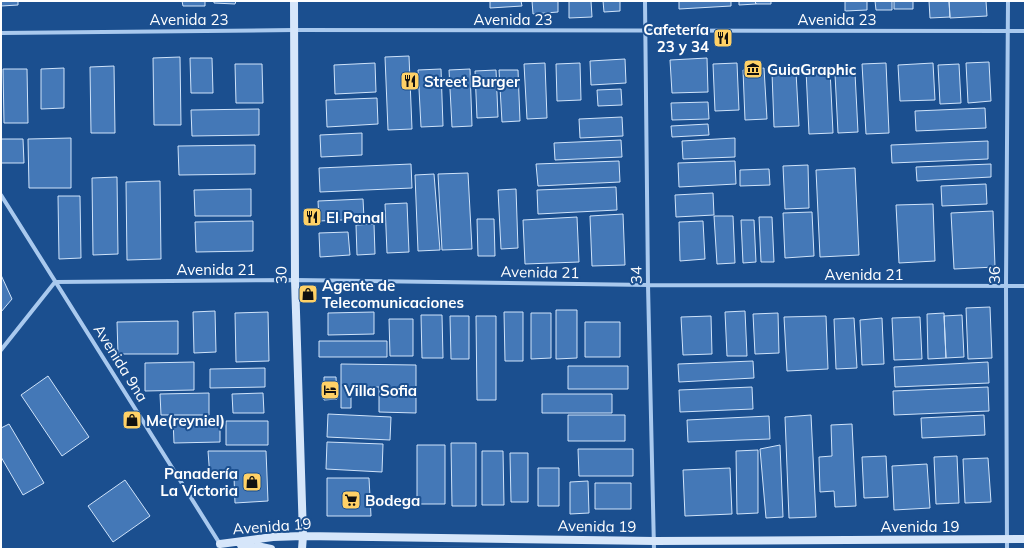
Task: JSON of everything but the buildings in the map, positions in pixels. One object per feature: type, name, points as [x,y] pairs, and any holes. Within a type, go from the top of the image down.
[{"type":"main road","name":"30","points":[[294,1],[295,280],[304,536],[302,549]]},
{"type":"main road","name":"Avenida 19","points":[[218,546],[273,536],[654,545],[1025,539]]},
{"type":"main road","name":"Avenida 19","points":[[218,546],[252,545],[272,549]]},
{"type":"street","name":"34","points":[[645,1],[648,285],[654,545]]},
{"type":"street","name":"36","points":[[1007,549],[1006,286],[1008,1]]},
{"type":"street","name":"Avenida 23","points":[[1,33],[294,30],[1025,31]]},
{"type":"street","name":"Avenida 9na","points":[[1,195],[218,546]]},
{"type":"street","name":"Avenida 21","points":[[55,282],[295,280],[648,285],[1025,286]]},
{"type":"street","points":[[1,350],[55,282]]},
{"type":"shaded area","points":[[305,544],[598,549],[555,549]]},
{"type":"place","name":"Cafetería 23 y 34","points":[[723,38]]},
{"type":"place","name":"GuiaGraphic","points":[[753,69]]},
{"type":"place","name":"Street Burger","points":[[410,81]]},
{"type":"place","name":"El Panal","points":[[312,217]]},
{"type":"place","name":"Agente de Telecomunicaciones","points":[[308,294]]},
{"type":"place","name":"Villa Sofia","points":[[330,390]]},
{"type":"place","name":"Me(reyniel)","points":[[132,420]]},
{"type":"place","name":"Panadería La Victoria","points":[[252,482]]},
{"type":"place","name":"Bodega","points":[[351,500]]}]
